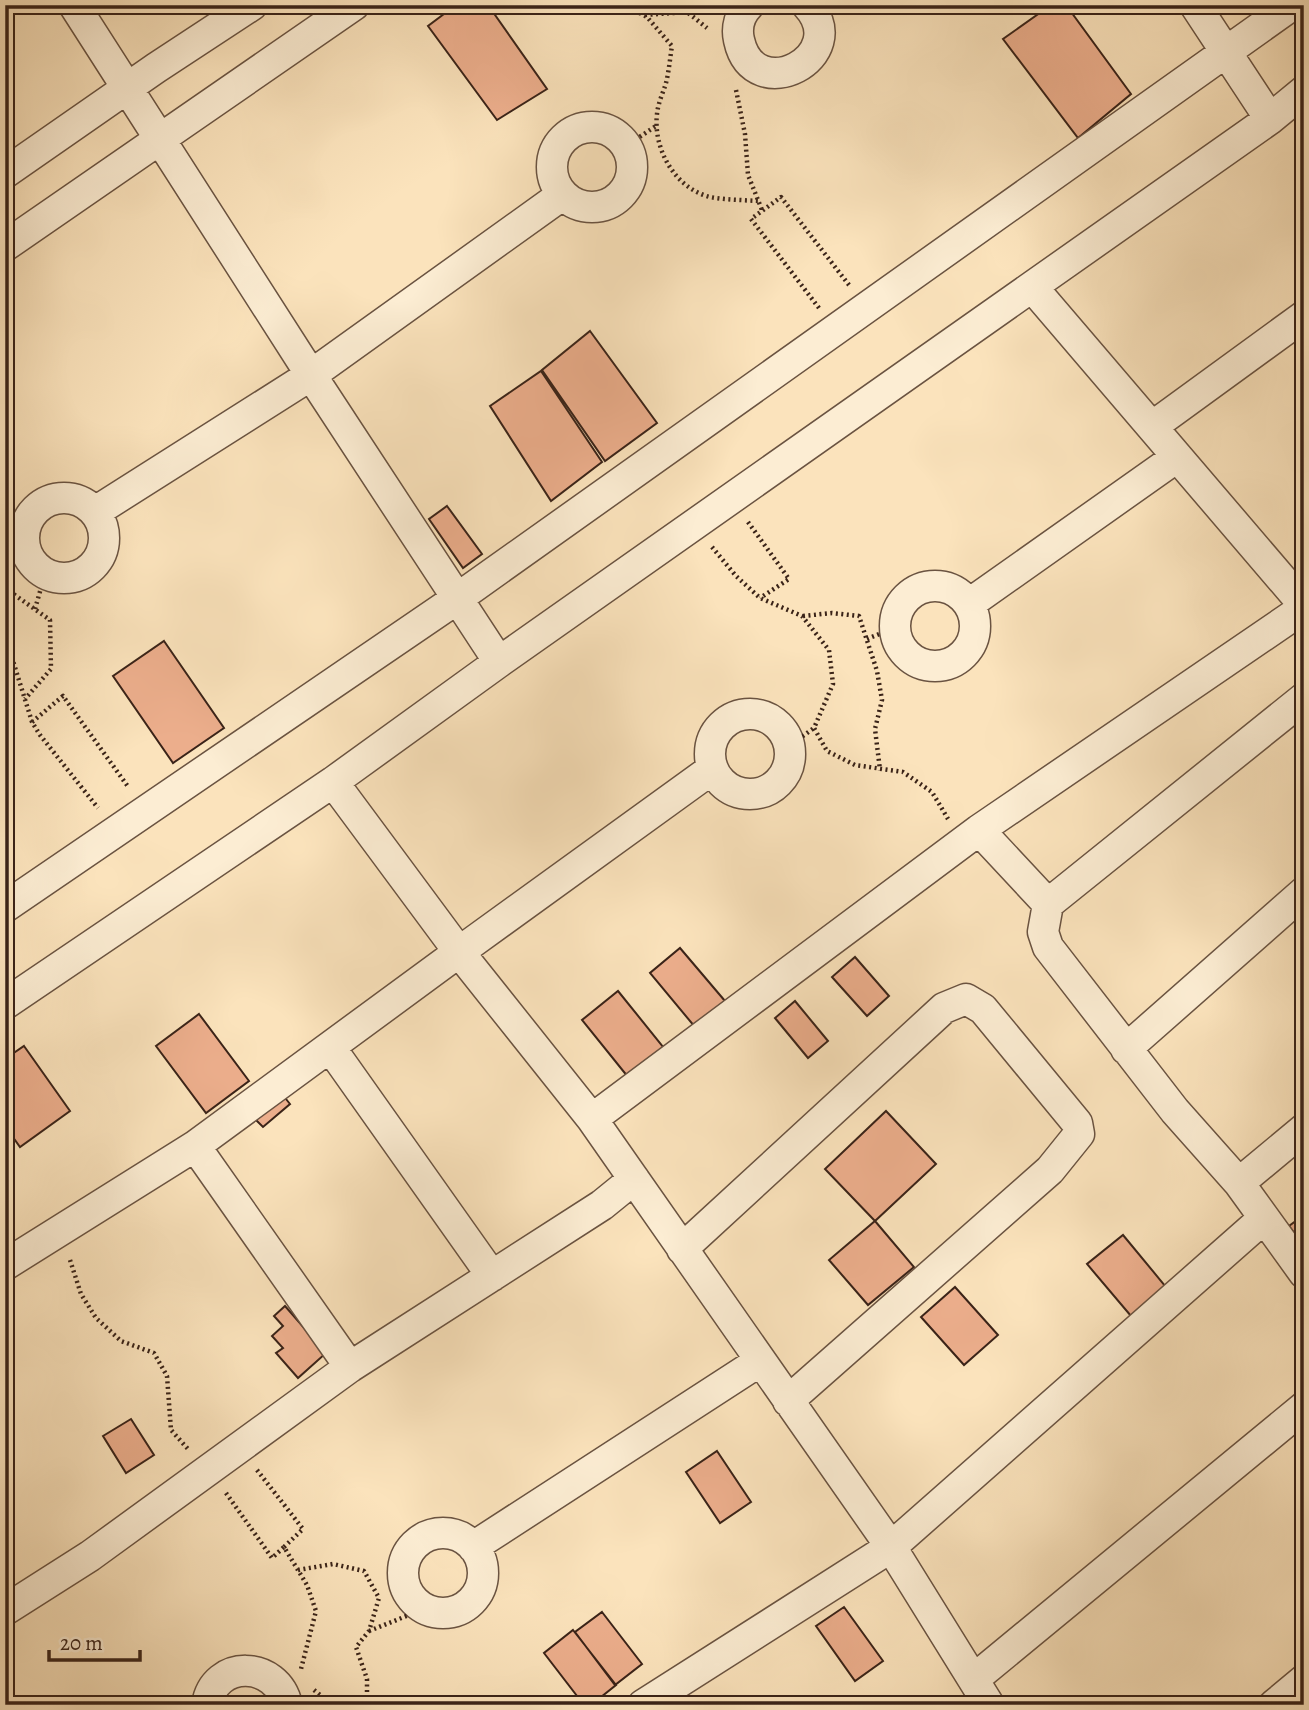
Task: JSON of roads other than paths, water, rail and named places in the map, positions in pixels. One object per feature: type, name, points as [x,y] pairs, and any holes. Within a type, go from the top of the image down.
[{"type":"street","points":[[74,5],[499,662]]},
{"type":"street","points":[[5,173],[252,5]]},
{"type":"street","points":[[5,246],[354,5]]},
{"type":"street","points":[[749,5],[739,22],[741,48],[748,60],[772,73],[798,69],[816,50],[819,37],[814,7]]},
{"type":"street","points":[[1195,5],[1270,119]]},
{"type":"street","points":[[5,907],[458,598],[1292,5]]},
{"type":"street","points":[[5,1004],[333,782],[693,525],[1033,288],[1270,119],[1304,91]]},
{"type":"street","points":[[593,127],[607,130],[626,146],[632,158],[633,171],[622,195],[612,203],[599,208],[586,207],[573,203],[562,194],[555,183],[553,157],[559,144],[568,135],[580,128],[593,127]]},
{"type":"street","points":[[94,512],[311,375],[562,194]]},
{"type":"street","points":[[592,1119],[971,836],[1304,607],[1153,426],[1033,288]]},
{"type":"street","points":[[1153,426],[1304,316]]},
{"type":"street","points":[[969,604],[1177,457]]},
{"type":"street","points":[[65,498],[78,500],[94,512],[103,529],[104,542],[101,555],[94,566],[84,574],[57,578],[45,574],[34,565],[27,554],[25,527],[40,505],[52,499],[65,498]]},
{"type":"street","points":[[936,585],[961,594],[969,604],[975,630],[972,643],[955,662],[928,666],[915,662],[897,642],[894,628],[896,615],[901,603],[911,593],[936,585]]},
{"type":"street","points":[[1304,698],[1048,904],[1043,932],[1048,947],[1126,1049],[1175,1111],[1239,1183],[1304,1273]]},
{"type":"street","points":[[751,713],[775,722],[784,732],[790,758],[780,781],[769,789],[757,794],[743,794],[719,781],[712,769],[710,743],[725,721],[751,713]]},
{"type":"street","points":[[5,1265],[195,1146],[712,769]]},
{"type":"street","points":[[333,782],[459,952],[592,1119],[891,1546],[989,1705]]},
{"type":"street","points":[[971,836],[1048,904]]},
{"type":"street","points":[[1126,1049],[1304,891]]},
{"type":"street","points":[[682,1249],[944,1007],[966,999],[983,1009],[1077,1123],[1079,1134],[1049,1170],[788,1401]]},
{"type":"street","points":[[330,1046],[492,1276]]},
{"type":"street","points":[[1239,1183],[1304,1129]]},
{"type":"street","points":[[195,1146],[350,1367]]},
{"type":"street","points":[[5,1610],[90,1556],[350,1367],[602,1205],[634,1179]]},
{"type":"street","points":[[643,1705],[891,1546],[1263,1219]]},
{"type":"street","points":[[473,1548],[760,1362]]},
{"type":"street","points":[[974,1679],[1304,1407]]},
{"type":"street","points":[[444,1533],[457,1535],[473,1548],[482,1564],[484,1578],[473,1601],[450,1614],[436,1614],[413,1600],[402,1576],[410,1550],[419,1541],[431,1534],[444,1533]]},
{"type":"street","points":[[207,1705],[214,1687],[223,1678],[248,1670],[261,1672],[273,1679],[281,1689],[295,1693]]},
{"type":"street","points":[[1274,1705],[1304,1680]]}]
